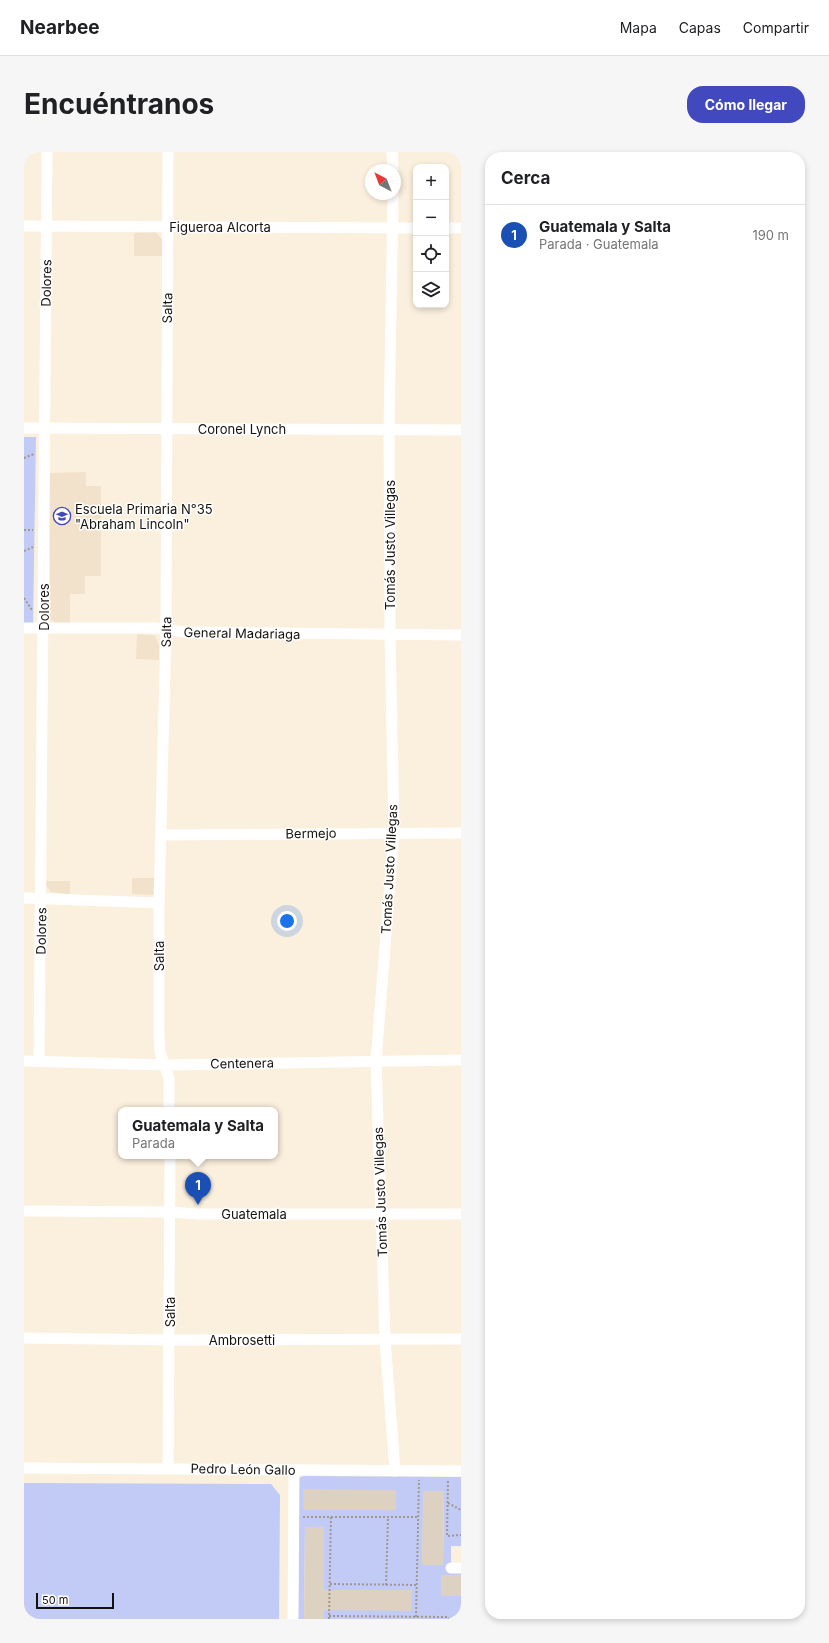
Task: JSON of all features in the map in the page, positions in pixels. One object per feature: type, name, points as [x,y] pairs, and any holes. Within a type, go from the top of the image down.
[{"type":"street","name":"Dolores","points":[[39,1061],[42,898],[47,152]]},
{"type":"street","name":"Salta","points":[[168,152],[166,629],[162,835],[159,903],[159,1036],[160,1052],[169,1078],[169,1107]]},
{"type":"street","points":[[392,152],[393,164]]},
{"type":"street","name":"Tomás Justo Villegas","points":[[393,200],[389,429],[390,635],[394,832],[376,1061],[385,1339],[395,1471]]},
{"type":"street","name":"Figueroa Alcorta","points":[[24,226],[413,228]]},
{"type":"street","points":[[449,228],[461,228]]},
{"type":"street","name":"Coronel Lynch","points":[[24,428],[461,430]]},
{"type":"street","name":"General Madariaga","points":[[24,628],[166,629],[184,632],[461,635]]},
{"type":"street","name":"Bermejo","points":[[162,835],[394,832],[461,833]]},
{"type":"street","points":[[24,898],[159,903]]},
{"type":"street","name":"Centenera","points":[[24,1061],[164,1065],[461,1060]]},
{"type":"street","name":"Salta","points":[[168,1468],[170,1159]]},
{"type":"street","name":"Guatemala","points":[[24,1211],[170,1212],[198,1214],[461,1214]]},
{"type":"street","name":"Ambrosetti","points":[[24,1338],[170,1340],[461,1339]]},
{"type":"street","name":"Pedro León Gallo","points":[[24,1468],[461,1471]]},
{"type":"street","points":[[293,1619],[294,1470]]},
{"type":"path","points":[[416,1616],[419,1471]]},
{"type":"path","points":[[448,1471],[447,1536],[461,1535]]},
{"type":"path","points":[[448,1503],[461,1510]]},
{"type":"path","points":[[331,1516],[329,1618],[448,1616],[449,1619]]},
{"type":"path","points":[[294,1517],[418,1517]]},
{"type":"path","points":[[386,1585],[388,1517]]},
{"type":"path","points":[[330,1584],[417,1585]]},
{"type":"shaded area","points":[[156,232],[163,241],[163,256],[134,256],[134,233]]},
{"type":"shaded area","points":[[24,437],[36,437],[33,624],[24,623]]},
{"type":"shaded area","points":[[86,472],[86,486],[101,486],[101,576],[85,576],[85,594],[70,594],[70,624],[56,624],[50,619],[50,473]]},
{"type":"shaded area","points":[[137,634],[155,636],[159,644],[159,660],[136,659]]},
{"type":"shaded area","points":[[132,878],[157,878],[156,893],[153,895],[132,894]]},
{"type":"shaded area","points":[[47,881],[70,881],[70,894],[51,892],[46,885]]},
{"type":"shaded area","points":[[304,1476],[461,1477],[461,1546],[451,1546],[451,1568],[461,1568],[461,1575],[441,1575],[441,1595],[461,1596],[461,1619],[324,1619],[324,1527],[305,1527],[304,1619],[297,1619],[298,1478]],"holes":[[[303,1490],[396,1490],[396,1510],[303,1510]],[[424,1491],[444,1491],[443,1565],[422,1565]],[[337,1590],[411,1590],[411,1610],[337,1610]]]},
{"type":"shaded area","points":[[24,1483],[271,1484],[280,1495],[279,1619],[24,1619]]},
{"type":"building","points":[[303,1489],[396,1490],[396,1510],[303,1510]]},
{"type":"building","points":[[423,1491],[444,1491],[443,1565],[422,1565]]},
{"type":"building","points":[[305,1527],[324,1527],[324,1590],[412,1590],[411,1611],[324,1610],[324,1619],[304,1619]]},
{"type":"building","points":[[441,1575],[461,1575],[461,1596],[441,1596]]},
{"type":"place","name":"Escuela Primaria N°35 \"Abraham Lincoln\"","points":[[62,516]]},
{"type":"place","name":"Guatemala y Salta","points":[[198,1205]]}]
